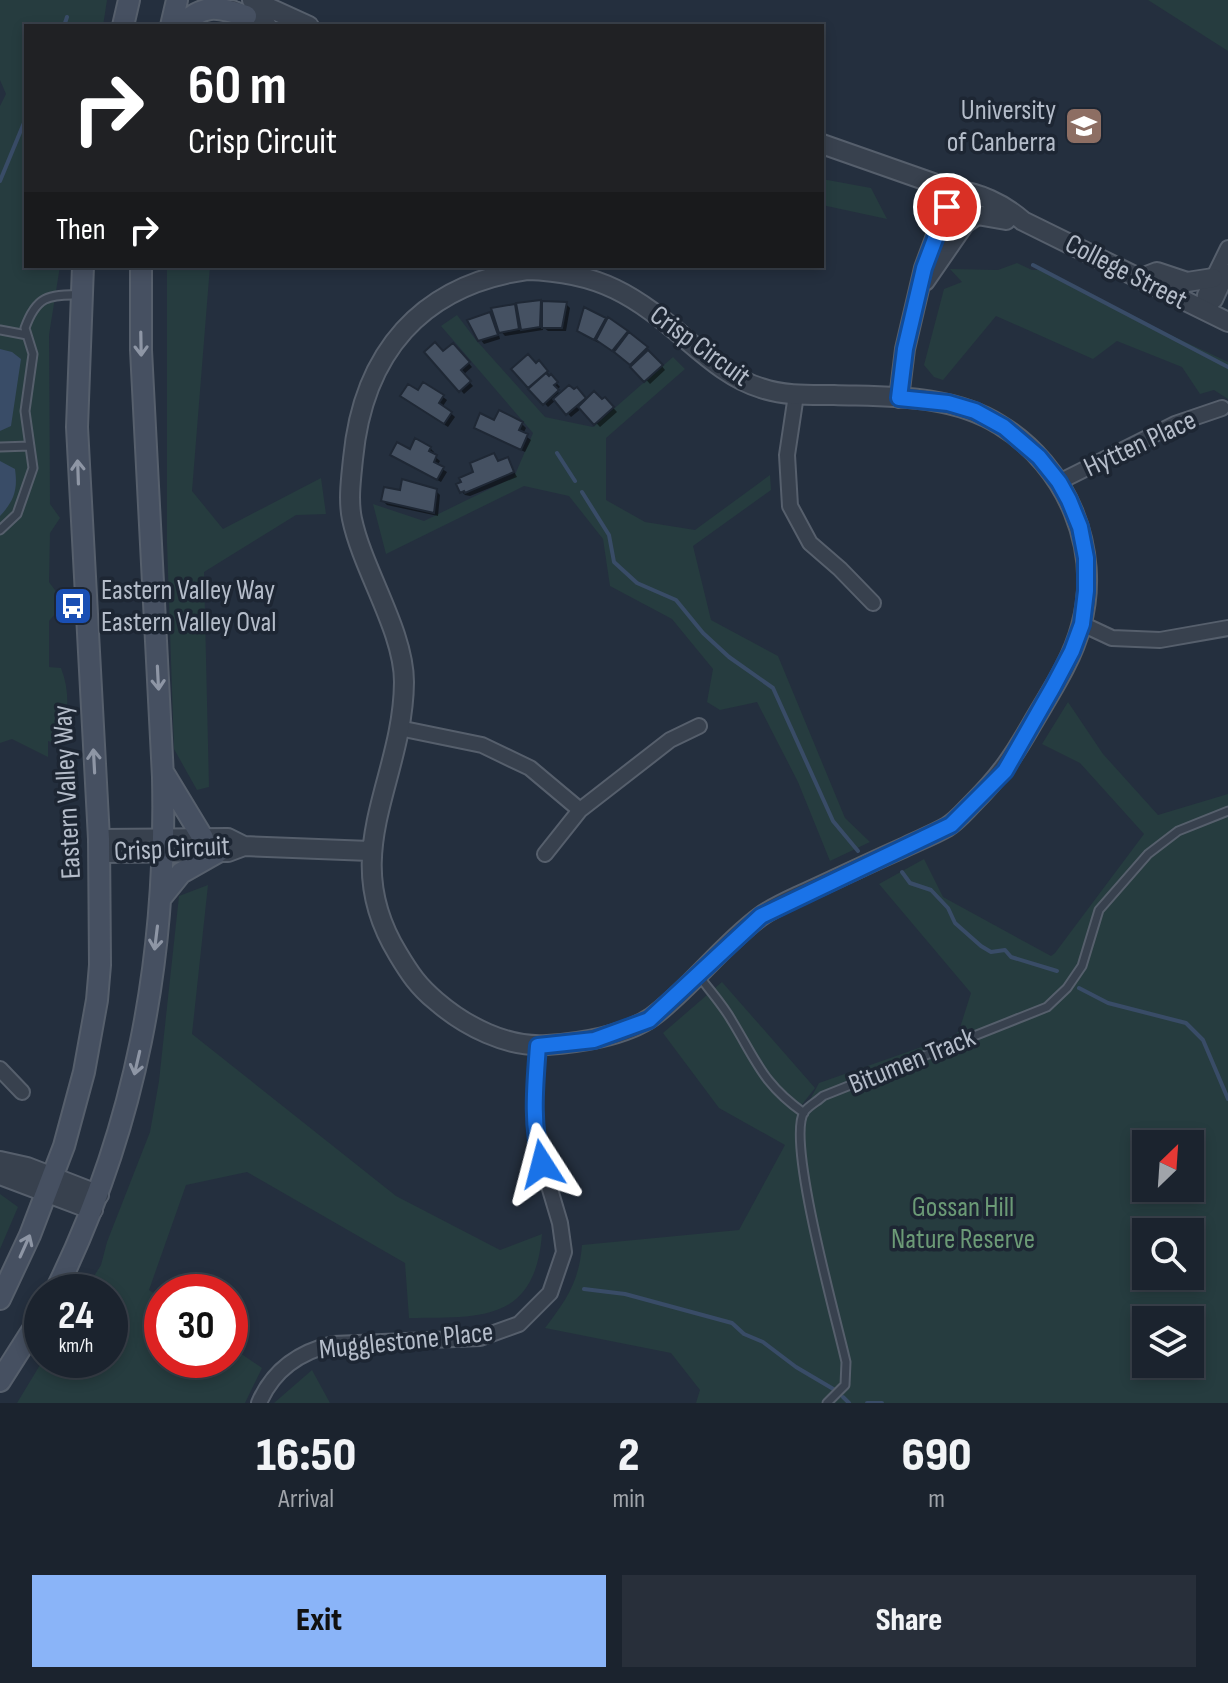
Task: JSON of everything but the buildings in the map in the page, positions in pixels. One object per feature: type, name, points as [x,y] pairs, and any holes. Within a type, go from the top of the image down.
[{"type":"main road","points":[[171,24],[177,0]]},
{"type":"main road","points":[[182,24],[197,12],[249,8]]},
{"type":"main road","name":"Eastern Valley Way","points":[[0,1299],[50,1185],[84,1072],[100,965],[99,846],[77,427],[83,268]]},
{"type":"main road","points":[[63,1274],[96,1202],[125,1115],[151,986],[160,899],[164,845],[163,772],[141,350],[141,268]]},
{"type":"main road","points":[[160,899],[210,845],[163,772]]},
{"type":"main road","points":[[0,1381],[24,1343]]},
{"type":"street","points":[[212,0],[302,24]]},
{"type":"street","points":[[249,8],[265,24]]},
{"type":"street","name":"College Street","points":[[824,145],[953,190],[964,201],[1015,220],[1228,322]]},
{"type":"street","points":[[899,398],[905,349],[924,268],[953,190]]},
{"type":"street","points":[[921,286],[965,223],[977,215],[1015,220]]},
{"type":"street","points":[[1203,310],[1205,295],[1221,275],[1228,248]]},
{"type":"street","name":"Crisp Circuit","points":[[551,270],[617,287],[656,314],[707,357],[757,388],[796,395],[899,398],[948,403],[985,416],[1004,427],[1039,457],[1059,482],[1080,527],[1086,558],[1082,624],[1072,651],[1005,771],[951,825],[761,916],[649,1020],[594,1040],[538,1046],[502,1039],[457,1018],[417,985],[381,926],[371,875],[370,851],[399,728],[405,676],[391,624],[370,577],[350,513],[355,442],[363,402],[380,364],[409,323],[440,297],[474,281],[505,273],[551,270]]},
{"type":"street","points":[[1139,279],[1157,272],[1187,282],[1221,275]]},
{"type":"street","points":[[796,395],[787,455],[790,506],[810,543],[873,603]]},
{"type":"street","name":"Hytten Place","points":[[1059,482],[1175,424],[1225,407]]},
{"type":"street","points":[[1082,624],[1112,638],[1160,640],[1228,628]]},
{"type":"street","points":[[545,854],[580,810],[670,740],[699,726]]},
{"type":"street","points":[[399,728],[482,745],[530,768],[580,810]]},
{"type":"street","name":"Crisp Circuit","points":[[99,846],[210,845],[228,852],[244,846],[370,851]]},
{"type":"street","name":"Mugglestone Place","points":[[259,1403],[267,1385],[283,1368],[314,1348],[333,1344],[480,1338],[519,1324],[550,1293],[564,1252],[560,1223],[538,1149],[534,1108],[538,1046]]},
{"type":"street","points":[[0,1069],[22,1092]]},
{"type":"street","points":[[0,1161],[50,1185],[96,1202]]},
{"type":"street","points":[[0,1175],[50,1185]]},
{"type":"lane","points":[[0,530],[17,514],[33,468],[25,411],[33,354],[25,328],[38,303],[49,296],[81,295]]},
{"type":"lane","points":[[0,330],[27,335]]},
{"type":"lane","points":[[0,447],[30,446]]},
{"type":"lane","name":"Bitumen Track","points":[[804,1113],[823,1096],[1047,1007],[1067,988],[1082,966],[1099,910],[1148,854],[1178,831],[1228,811]]},
{"type":"lane","points":[[698,974],[730,1017],[767,1081],[781,1097],[804,1113],[799,1138],[804,1177],[846,1362],[845,1385],[827,1403]]},
{"type":"green space","points":[[0,0],[107,0],[103,24],[24,24],[24,268],[60,268],[49,335],[50,504],[60,518],[50,533],[49,582],[60,597],[56,613],[49,621],[49,667],[61,668],[67,706],[60,745],[48,741],[48,757],[12,739],[0,743],[0,106],[6,94],[0,80]]},
{"type":"green space","points":[[1148,0],[1228,0],[1228,51]]},
{"type":"green space","points":[[824,179],[871,188],[887,219],[824,205]]},
{"type":"green space","points":[[1017,263],[1040,270],[1228,362],[1228,399],[1214,390],[1200,394],[1182,367],[1117,341],[1093,359],[996,316],[943,380],[934,377],[924,365],[944,289],[962,282],[950,269],[998,270]]},
{"type":"green space","points":[[167,268],[210,268],[192,491],[223,529],[321,478],[326,514],[296,515],[204,572],[209,787],[197,790],[174,749],[167,543]]},
{"type":"green space","points":[[457,315],[545,417],[593,427],[673,357],[685,369],[606,438],[606,500],[645,522],[695,530],[770,475],[771,490],[693,546],[711,620],[778,656],[845,818],[870,842],[830,861],[798,782],[757,702],[720,710],[707,702],[713,669],[672,619],[610,586],[603,539],[569,496],[524,486],[386,554],[373,504],[424,521],[514,477],[533,433],[441,326]]},
{"type":"green space","name":"Gossan Hill Nature Reserve","points":[[1068,702],[1103,754],[1158,815],[1228,794],[1228,1403],[696,1403],[700,1390],[671,1353],[545,1328],[571,1290],[582,1245],[739,1230],[785,1145],[719,1108],[663,1033],[722,982],[815,1088],[797,1111],[797,1123],[819,1083],[953,1036],[959,1031],[971,993],[879,884],[924,859],[943,897],[1051,956],[1144,834],[1080,763],[1042,744]]},
{"type":"green space","points":[[208,885],[192,1034],[396,1196],[500,1250],[542,1234],[537,1263],[528,1285],[516,1299],[500,1309],[459,1317],[409,1318],[405,1263],[247,1172],[186,1185],[155,1274],[144,1274],[144,1378],[248,1378],[248,1358],[262,1368],[245,1403],[17,1403],[32,1378],[128,1378],[128,1274],[95,1274],[150,1132],[159,1081],[179,896]]},
{"type":"green space","points":[[0,1194],[18,1207],[0,1249]]},
{"type":"green space","points":[[312,1370],[330,1403],[274,1403]]},
{"type":"water","points":[[0,349],[12,352],[21,359],[11,426],[0,431]]},
{"type":"water","points":[[0,461],[15,469],[16,483],[12,500],[0,516]]},
{"type":"waterway","points":[[65,24],[67,17]]},
{"type":"waterway","points":[[0,181],[24,123]]},
{"type":"waterway","points":[[1033,265],[1228,367]]},
{"type":"waterway","points":[[557,453],[575,481]]},
{"type":"waterway","points":[[582,492],[609,535],[614,562],[637,583],[676,600],[703,633],[729,657],[773,688],[833,821],[858,851]]},
{"type":"waterway","points":[[902,872],[910,883],[931,890],[948,908],[955,923],[981,946],[991,952],[1005,950],[1011,957],[1057,971]]},
{"type":"waterway","points":[[1079,988],[1108,1003],[1186,1023],[1203,1040],[1228,1099]]},
{"type":"waterway","points":[[584,1289],[625,1294],[732,1323],[744,1334],[763,1342],[796,1367],[835,1390]]},
{"type":"waterway","points":[[843,1397],[849,1403]]},
{"type":"waterway","points":[[867,1403],[882,1403]]},
{"type":"place","name":"University of Canberra","points":[[1084,126]]},
{"type":"place","name":"Eastern Valley Way Eastern Valley Oval","points":[[73,606]]},
{"type":"route","points":[[542,1164],[534,1108],[538,1046],[594,1040],[649,1020],[761,916],[951,825],[1005,771],[1072,651],[1082,624],[1086,558],[1080,527],[1059,482],[1039,457],[1004,427],[975,411],[948,403],[899,398],[905,349],[924,268],[947,207]]}]
